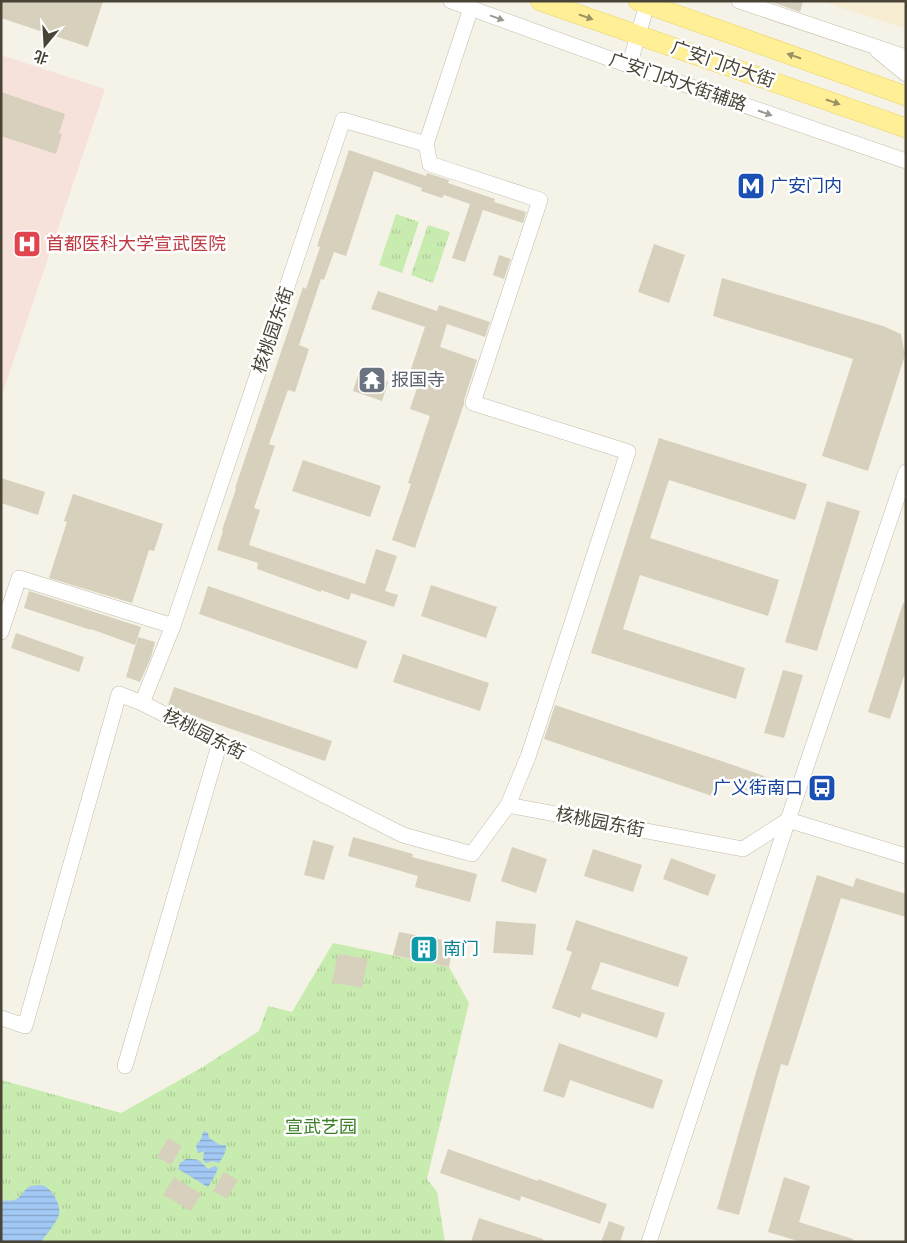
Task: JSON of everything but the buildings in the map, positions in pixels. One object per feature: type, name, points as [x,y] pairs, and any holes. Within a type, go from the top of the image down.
[{"type":"main road","name":"广安门内大街","points":[[540,1],[906,128]]},
{"type":"main road","name":"广安门内大街","points":[[644,2],[906,96]]},
{"type":"street","name":"广安门内大街辅路","points":[[451,1],[629,66],[906,161]]},
{"type":"street","points":[[739,1],[906,57]]},
{"type":"street","points":[[629,66],[638,35],[644,2]]},
{"type":"street","points":[[471,8],[426,144],[430,164],[540,200],[473,403],[628,452],[528,757],[508,805]]},
{"type":"street","points":[[868,44],[906,74]]},
{"type":"street","name":"核桃园东街","points":[[426,144],[343,120],[173,626],[142,703],[403,835],[472,854],[508,805],[742,849],[788,820]]},
{"type":"street","points":[[649,1242],[788,820],[906,472]]},
{"type":"street","points":[[1,632],[19,578],[173,626]]},
{"type":"street","points":[[1,1018],[25,1026],[118,694],[142,703]]},
{"type":"street","points":[[125,1066],[220,742]]},
{"type":"street","points":[[788,820],[906,856]]},
{"type":"shaded area","points":[[820,1],[906,1],[906,29]]},
{"type":"shaded area","name":"首都医科大学宣武医院","points":[[1,55],[105,89],[1,398]]},
{"type":"green space","points":[[396,214],[419,222],[402,273],[379,265]]},
{"type":"green space","points":[[428,225],[450,232],[433,283],[411,275]]},
{"type":"green space","name":"宣武艺园","points":[[333,943],[449,967],[469,1003],[427,1179],[437,1192],[445,1242],[1,1242],[1,1080],[121,1113],[201,1068],[259,1031],[268,1006],[292,1012]]},
{"type":"water","points":[[204,1131],[208,1133],[209,1138],[220,1145],[226,1145],[225,1153],[219,1163],[213,1161],[206,1163],[203,1160],[204,1151],[198,1153],[196,1146]]},
{"type":"water","points":[[186,1159],[199,1161],[208,1169],[215,1166],[218,1168],[208,1187],[178,1169],[180,1163]]},
{"type":"water","points":[[41,1185],[52,1192],[59,1208],[57,1219],[41,1242],[1,1242],[1,1201],[17,1199],[31,1186]]},
{"type":"place","name":"广安门内","points":[[751,186]]},
{"type":"place","name":"首都医科大学宣武医院","points":[[27,244]]},
{"type":"place","name":"报国寺","points":[[372,380]]},
{"type":"place","name":"广义街南口","points":[[822,788]]},
{"type":"place","name":"南门","points":[[424,949]]}]
